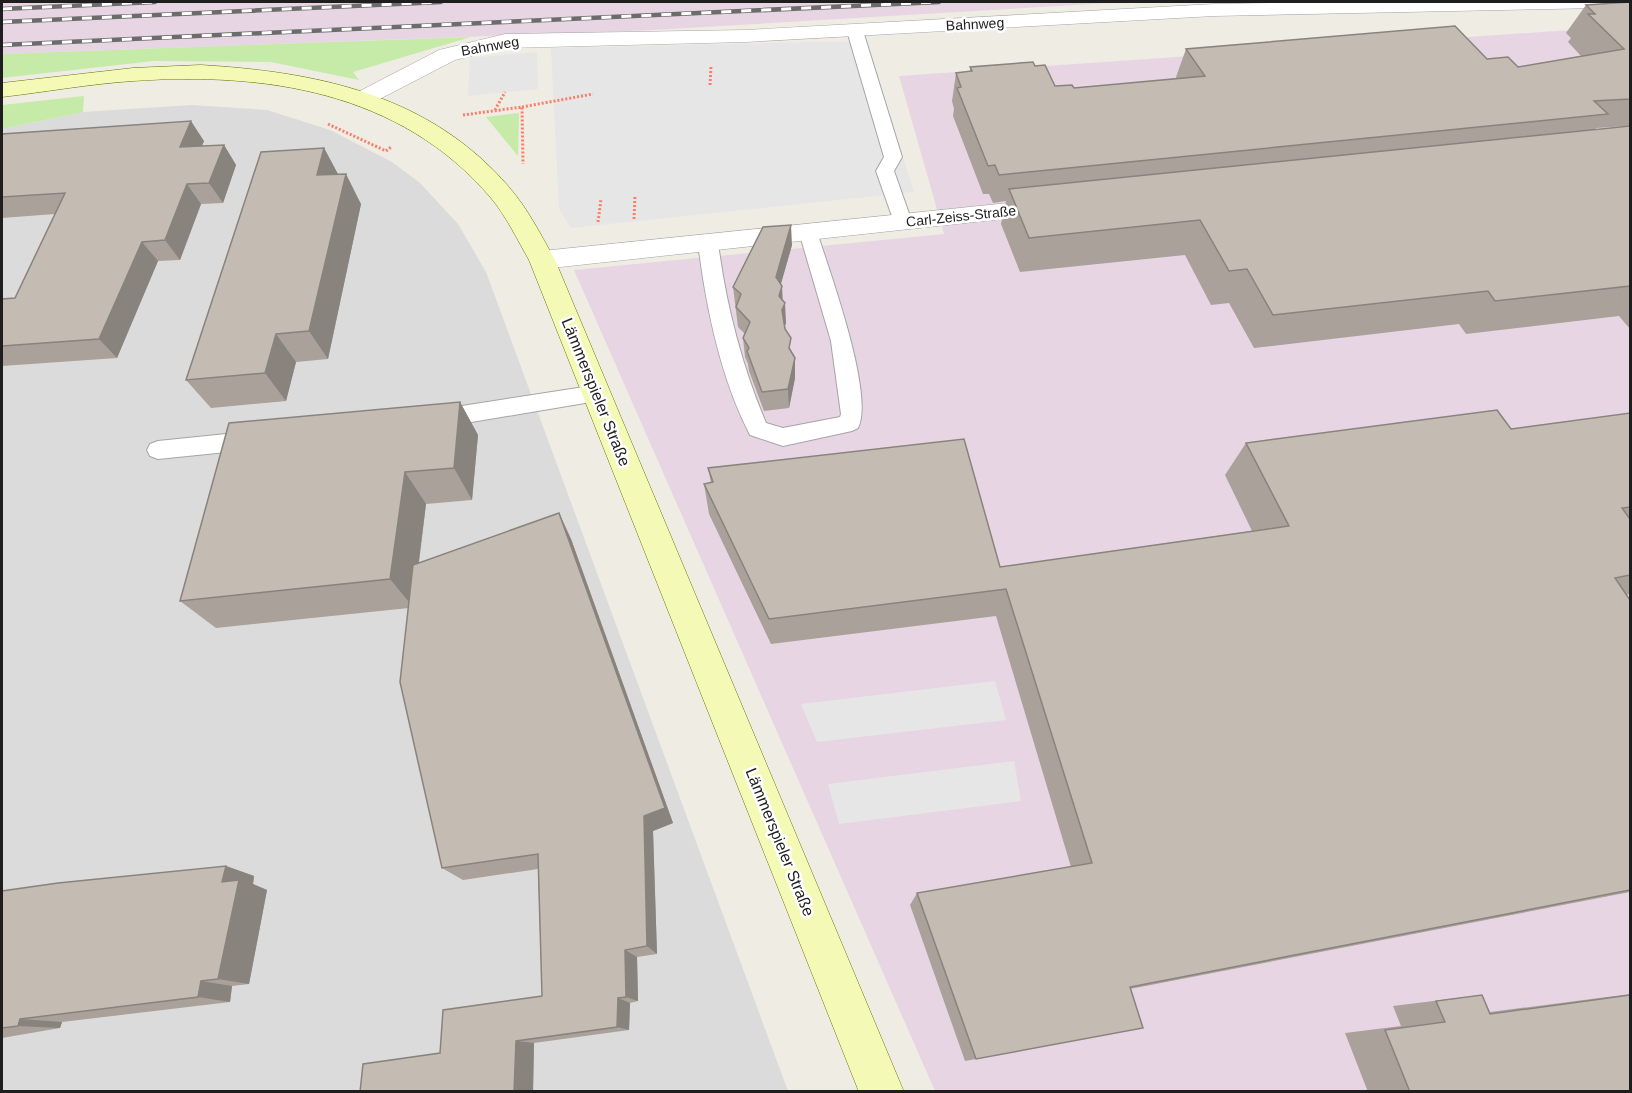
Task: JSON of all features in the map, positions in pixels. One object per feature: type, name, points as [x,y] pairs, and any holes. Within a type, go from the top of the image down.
[{"type":"main road","name":"Lämmerspieler Straße","points":[[2,90],[114,74],[215,72],[289,79],[329,86],[364,98],[424,127],[468,161],[500,192],[542,260],[882,1092]]},
{"type":"street","name":"Bahnweg","points":[[364,98],[447,55],[497,42],[710,38],[1173,12],[1599,2]]},
{"type":"street","name":"Carl-Zeiss-Straße","points":[[542,260],[1070,205]]},
{"type":"lane","points":[[855,31],[893,157],[885,171],[903,222]]},
{"type":"lane","points":[[708,243],[725,327],[750,411],[758,429],[783,437],[844,425],[850,422],[852,414],[841,341],[808,232]]},
{"type":"lane","points":[[419,422],[597,393]]},
{"type":"lane","points":[[158,450],[277,438]]},
{"type":"path","points":[[495,111],[505,92]]},
{"type":"path","points":[[462,115],[593,94]]},
{"type":"path","points":[[522,107],[523,164]]},
{"type":"path","points":[[322,121],[386,151],[424,127]]},
{"type":"shaded area","points":[[2,2],[1126,2],[653,30],[2,54]]},
{"type":"shaded area","points":[[1630,26],[1630,1091],[935,1091],[574,270],[944,234],[899,76]]},
{"type":"shaded area","points":[[866,41],[914,192],[571,228],[559,209],[551,48]]},
{"type":"shaded area","points":[[537,52],[538,89],[468,96],[470,58]]},
{"type":"shaded area","points":[[192,105],[267,110],[330,130],[392,162],[420,183],[458,224],[486,272],[788,1091],[2,1091],[2,129],[83,112]]},
{"type":"shaded area","points":[[995,681],[1006,720],[817,742],[801,704]]},
{"type":"shaded area","points":[[1014,761],[1021,801],[839,824],[828,784]]},
{"type":"green space","points":[[471,37],[353,72],[359,80],[271,62],[153,61],[2,78],[2,54]]},
{"type":"green space","points":[[84,96],[83,112],[2,129],[2,105]]},
{"type":"green space","points":[[519,113],[518,156],[486,117]]},
{"type":"building","points":[[1630,2],[1630,99],[1594,101],[1608,114],[999,175],[995,165],[988,166],[957,88],[961,87],[956,73],[972,71],[970,67],[1033,62],[1035,66],[1045,65],[1055,86],[1072,85],[1074,88],[1205,76],[1186,49],[1455,26],[1487,59],[1508,57],[1518,67],[1624,49],[1588,14],[1595,14],[1586,5]]},
{"type":"building","points":[[191,121],[180,147],[224,145],[209,183],[187,184],[165,240],[142,242],[99,339],[2,346],[2,299],[15,298],[65,193],[2,197],[2,134]]},
{"type":"building","points":[[1630,126],[1630,286],[1495,301],[1488,291],[1273,315],[1247,269],[1229,271],[1200,220],[1029,238],[1009,189]]},
{"type":"building","points":[[324,148],[317,175],[346,174],[309,331],[276,334],[265,373],[186,380],[261,152]]},
{"type":"building","points":[[791,225],[776,277],[782,286],[779,296],[785,303],[782,310],[785,329],[791,338],[789,348],[795,358],[788,389],[762,392],[747,351],[749,348],[743,338],[750,322],[736,307],[741,294],[733,287],[763,227]]},
{"type":"building","points":[[460,402],[454,468],[405,472],[390,579],[180,601],[229,423]]},
{"type":"building","points":[[1497,410],[1511,429],[1630,413],[1630,507],[1622,508],[1630,519],[1630,575],[1615,578],[1630,600],[1630,890],[1130,987],[1143,1028],[976,1059],[917,893],[1092,863],[1006,589],[769,619],[704,484],[713,482],[708,468],[964,439],[1000,567],[1289,526],[1246,443]]},
{"type":"building","points":[[559,513],[665,808],[644,816],[647,946],[625,950],[626,997],[618,998],[617,1027],[516,1041],[514,1092],[360,1092],[363,1064],[440,1053],[443,1010],[542,996],[538,854],[442,868],[400,682],[413,565]]},
{"type":"building","points":[[226,866],[222,882],[239,880],[218,979],[201,981],[198,997],[20,1019],[18,1026],[2,1028],[2,891]]},
{"type":"building","points":[[1482,995],[1490,1014],[1630,995],[1630,1092],[1410,1092],[1385,1030],[1445,1022],[1436,1001]]},
{"type":"railway","points":[[2,9],[155,2]]},
{"type":"railway","points":[[2,22],[441,2]]},
{"type":"railway","points":[[2,45],[939,2]]}]
